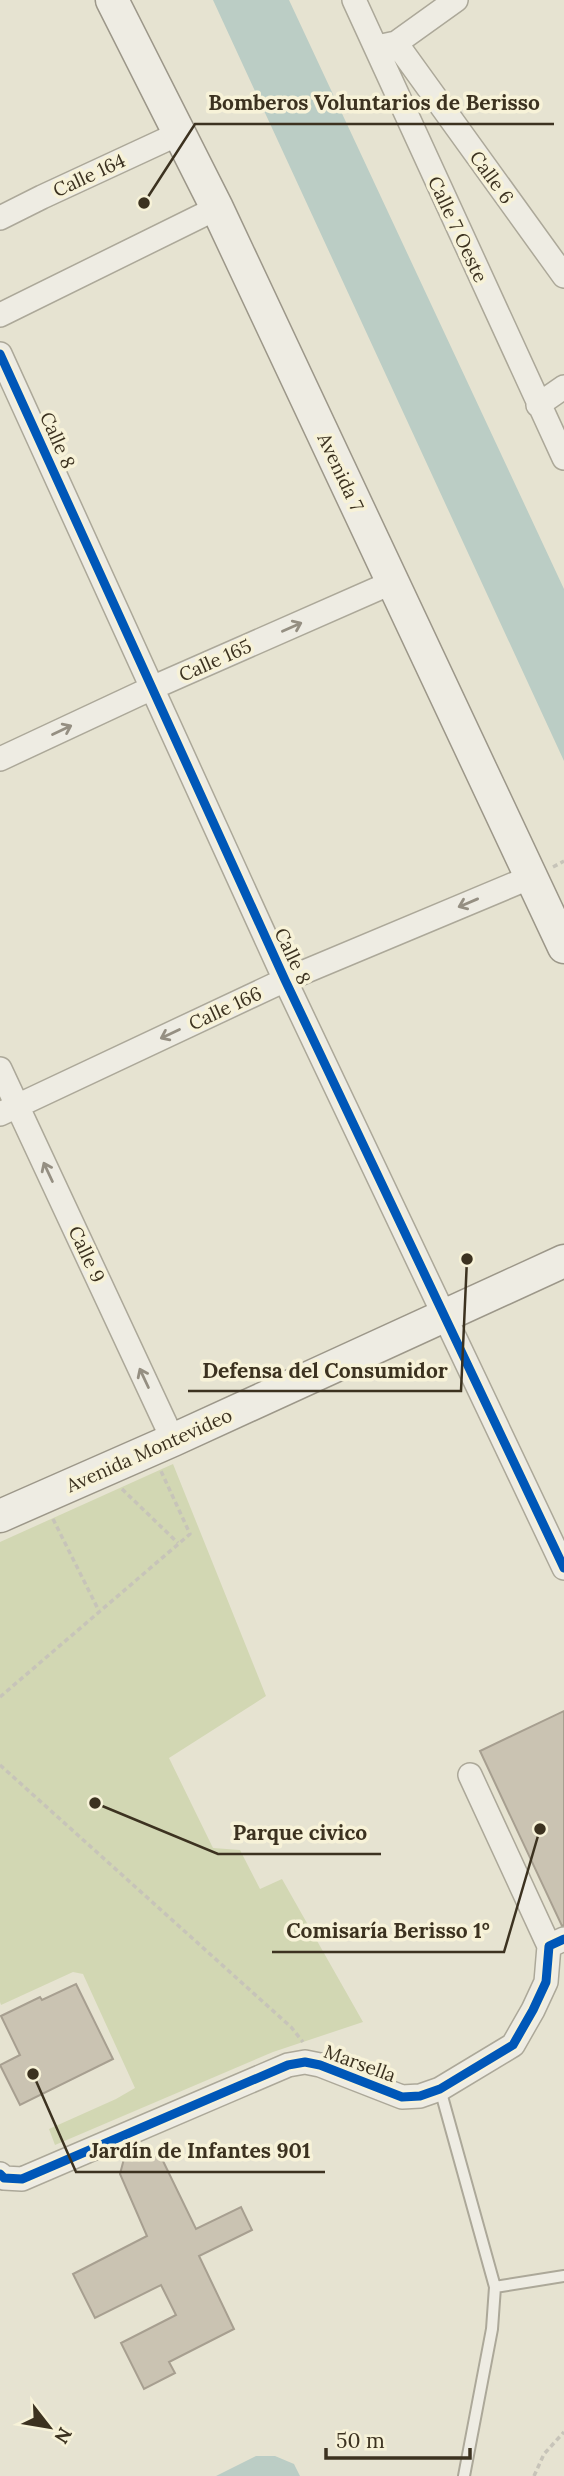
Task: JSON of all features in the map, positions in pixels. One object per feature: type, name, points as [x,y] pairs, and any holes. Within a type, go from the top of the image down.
[{"type":"main road","name":"Avenida 7","points":[[112,0],[217,208],[564,947]]},
{"type":"main road","name":"Avenida Montevideo","points":[[0,1516],[564,1261]]},
{"type":"street","name":"Calle 7 Oeste","points":[[354,0],[385,45],[538,405],[564,458]]},
{"type":"street","points":[[385,45],[456,0]]},
{"type":"street","name":"Calle 6","points":[[385,45],[564,276]]},
{"type":"street","name":"Calle 164","points":[[0,218],[178,134]]},
{"type":"street","points":[[0,315],[217,208]]},
{"type":"street","name":"Calle 8","points":[[0,354],[285,980],[564,1568]]},
{"type":"street","points":[[538,405],[564,387]]},
{"type":"street","name":"Calle 165","points":[[0,759],[152,688],[393,582]]},
{"type":"street","name":"Calle 166","points":[[9,1110],[285,980],[531,877]]},
{"type":"street","name":"Calle 9","points":[[0,1069],[9,1110],[162,1445]]},
{"type":"street","points":[[470,1775],[557,1943]]},
{"type":"street","name":"Marsella","points":[[0,2174],[4,2178],[22,2179],[288,2065],[305,2062],[320,2066],[402,2097],[420,2096],[440,2089],[513,2045],[546,1982],[557,1943]]},
{"type":"lane","points":[[440,2089],[495,2287],[492,2329],[464,2476]]},
{"type":"lane","points":[[495,2287],[564,2276]]},
{"type":"path","points":[[0,1697],[190,1534],[162,1445]]},
{"type":"path","points":[[103,1471],[178,1544]]},
{"type":"path","points":[[42,1497],[99,1611]]},
{"type":"path","points":[[0,1765],[291,2027],[320,2066]]},
{"type":"path","points":[[534,2476],[544,2454],[564,2432]]},
{"type":"green space","points":[[173,1464],[266,1696],[169,1758],[213,1848],[240,1850],[260,1889],[282,1879],[363,2022],[273,2052],[55,2145],[49,2129],[135,2088],[83,1974],[73,1972],[1,2005],[0,2002],[0,1542]]},
{"type":"shaded area","points":[[213,0],[289,0],[564,589],[564,761]]},
{"type":"shaded area","points":[[256,2456],[275,2456],[294,2464],[300,2476],[216,2476]]},
{"type":"building","points":[[564,1711],[564,1925],[562,1926],[480,1751]]},
{"type":"building","points":[[76,1984],[113,2059],[20,2105],[0,2065],[20,2055],[1,2016],[40,1997],[42,2000]]},
{"type":"building","points":[[140,2147],[163,2161],[196,2229],[241,2207],[252,2230],[199,2256],[234,2329],[169,2362],[175,2373],[144,2389],[121,2343],[176,2315],[161,2285],[95,2318],[73,2274],[147,2236],[120,2174],[125,2155]]},
{"type":"cycle path","points":[[0,354],[285,980],[564,1568]]},
{"type":"cycle path","points":[[0,2174],[4,2178],[22,2179],[288,2065],[305,2062],[320,2065],[402,2097],[420,2096],[440,2089],[513,2045],[546,1982],[549,1946],[564,1939]]},
{"type":"place","name":"Bomberos Voluntarios de Berisso","points":[[144,203]]},
{"type":"place","name":"Defensa del Consumidor","points":[[467,1259]]},
{"type":"place","name":"Parque civico","points":[[95,1803]]},
{"type":"place","name":"Comisaría Berisso 1°","points":[[540,1829]]},
{"type":"place","name":"Jardín de Infantes 901","points":[[33,2074]]}]
